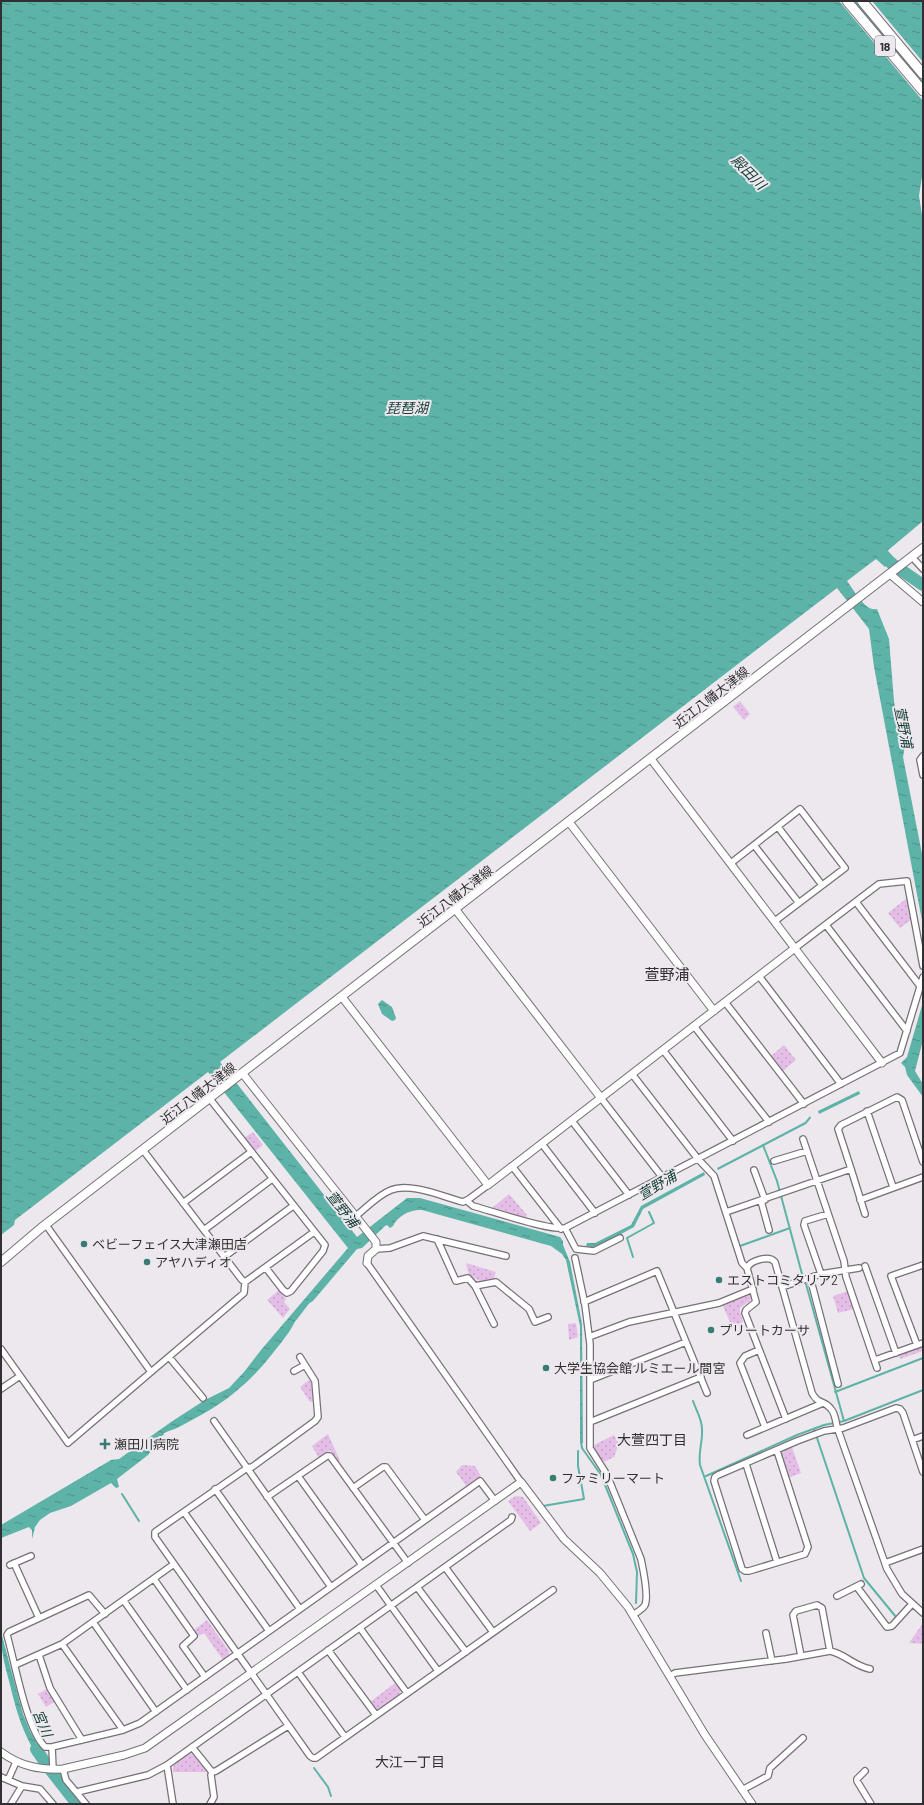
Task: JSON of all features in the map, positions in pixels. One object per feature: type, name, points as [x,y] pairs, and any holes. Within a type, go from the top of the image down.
[{"type":"main road","name":"18","points":[[847,1],[923,91]]},
{"type":"main road","name":"18","points":[[862,1],[923,74]]},
{"type":"main road","name":"近江八幡大津線","points":[[1,1262],[46,1225],[923,548]]},
{"type":"street","points":[[909,559],[923,569]]},
{"type":"street","points":[[891,574],[923,602]]},
{"type":"street","points":[[923,756],[920,760],[923,775]]},
{"type":"street","points":[[651,759],[882,1063]]},
{"type":"street","points":[[731,863],[800,810],[845,868],[775,922]]},
{"type":"street","points":[[569,822],[714,1011]]},
{"type":"street","points":[[778,827],[822,885]]},
{"type":"street","points":[[754,845],[799,903]]},
{"type":"street","points":[[356,1216],[390,1190],[404,1187],[463,1202],[467,1201],[879,884],[907,881],[923,966]]},
{"type":"street","points":[[856,902],[920,986]]},
{"type":"street","points":[[456,910],[662,1178]]},
{"type":"street","points":[[826,925],[907,1031]]},
{"type":"street","points":[[759,976],[841,1084]]},
{"type":"street","points":[[467,1201],[474,1206],[563,1229],[900,1053],[923,977]]},
{"type":"street","points":[[342,997],[488,1185]]},
{"type":"street","points":[[725,1002],[804,1104]]},
{"type":"street","points":[[694,1026],[769,1122]]},
{"type":"street","points":[[663,1050],[733,1141]]},
{"type":"street","points":[[632,1074],[698,1159],[714,1176],[742,1263],[747,1268],[756,1302],[746,1310],[745,1313],[786,1419]]},
{"type":"street","points":[[241,1075],[356,1216],[373,1239],[376,1249]]},
{"type":"street","points":[[865,1214],[838,1129],[841,1125],[897,1097],[902,1100],[923,1162]]},
{"type":"street","points":[[210,1099],[325,1245],[323,1251],[287,1293],[282,1290],[266,1268]]},
{"type":"street","points":[[867,1112],[893,1188]]},
{"type":"street","points":[[572,1120],[629,1195]]},
{"type":"street","points":[[803,1139],[844,1261],[846,1277],[878,1368]]},
{"type":"street","points":[[542,1144],[595,1213]]},
{"type":"street","points":[[143,1150],[224,1257],[245,1282]]},
{"type":"street","points":[[774,1161],[807,1151]]},
{"type":"street","points":[[183,1203],[251,1152]]},
{"type":"street","points":[[512,1166],[563,1229],[576,1249],[594,1251],[620,1238]]},
{"type":"street","points":[[726,1212],[851,1169]]},
{"type":"street","points":[[754,1170],[763,1200],[769,1230]]},
{"type":"street","points":[[860,1200],[923,1176]]},
{"type":"street","points":[[204,1230],[272,1179]]},
{"type":"street","points":[[224,1257],[293,1206]]},
{"type":"street","points":[[821,1274],[804,1226],[805,1221],[828,1214]]},
{"type":"street","points":[[46,1225],[151,1372]]},
{"type":"street","points":[[245,1282],[314,1232]]},
{"type":"street","points":[[506,1256],[423,1236],[390,1248],[376,1249],[368,1256],[367,1263],[521,1482],[560,1534],[600,1573],[633,1615],[752,1804]]},
{"type":"street","points":[[437,1239],[456,1281],[468,1278],[475,1286],[494,1324]]},
{"type":"street","points":[[575,1258],[589,1337],[590,1448],[607,1475],[641,1559],[646,1597],[645,1604],[633,1615]]},
{"type":"street","points":[[747,1268],[750,1263],[767,1258],[773,1260],[812,1393],[818,1401],[832,1409],[837,1428],[884,1563],[897,1586],[912,1604],[922,1612]]},
{"type":"street","points":[[917,1345],[891,1276],[923,1265]]},
{"type":"street","points":[[782,1287],[821,1274],[862,1267],[896,1353]]},
{"type":"street","points":[[584,1302],[657,1271],[707,1393]]},
{"type":"street","points":[[810,1277],[838,1384]]},
{"type":"street","points":[[1,1350],[68,1443],[244,1292],[245,1282]]},
{"type":"street","points":[[475,1286],[496,1282],[529,1309],[535,1322],[548,1317]]},
{"type":"street","points":[[589,1337],[629,1322],[719,1304],[753,1289]]},
{"type":"street","points":[[590,1380],[686,1342]]},
{"type":"street","points":[[875,1360],[923,1343]]},
{"type":"street","points":[[759,1350],[745,1356],[740,1363],[765,1427]]},
{"type":"street","points":[[169,1357],[203,1398]]},
{"type":"street","points":[[300,1357],[315,1381],[318,1417],[315,1421],[252,1467],[247,1468],[215,1489],[155,1532],[155,1537],[288,1726],[313,1758],[345,1738],[553,1590]]},
{"type":"street","points":[[294,1371],[305,1365]]},
{"type":"street","points":[[1,1389],[20,1376]]},
{"type":"street","points":[[590,1422],[701,1377]]},
{"type":"street","points":[[747,1435],[823,1403]]},
{"type":"street","points":[[777,1450],[808,1548],[805,1554],[745,1571],[742,1569],[714,1481],[718,1475],[746,1464],[777,1450],[824,1431],[896,1408],[900,1409],[903,1413],[923,1472]]},
{"type":"street","points":[[214,1421],[331,1587]]},
{"type":"street","points":[[912,1440],[923,1436]]},
{"type":"street","points":[[267,1497],[327,1456],[330,1456],[408,1563]]},
{"type":"street","points":[[746,1464],[777,1562]]},
{"type":"street","points":[[353,1488],[383,1467],[386,1467],[425,1520]]},
{"type":"street","points":[[298,1476],[362,1565]]},
{"type":"street","points":[[104,1614],[89,1595],[9,1632],[8,1635],[28,1714],[38,1736],[46,1746],[52,1747],[123,1730],[140,1723],[480,1481],[495,1500]]},
{"type":"street","points":[[1,1752],[16,1762],[34,1768],[63,1769],[124,1755],[145,1748],[521,1482]]},
{"type":"street","points":[[215,1489],[300,1609]]},
{"type":"street","points":[[184,1512],[269,1631]]},
{"type":"street","points":[[77,1792],[148,1776],[167,1765],[511,1520],[512,1517]]},
{"type":"street","points":[[884,1563],[923,1550]]},
{"type":"street","points":[[31,1556],[12,1564],[39,1618]]},
{"type":"street","points":[[15,1665],[62,1644],[174,1564]]},
{"type":"street","points":[[445,1567],[493,1632]]},
{"type":"street","points":[[154,1579],[194,1636],[183,1646],[205,1677]]},
{"type":"street","points":[[376,1585],[438,1671]]},
{"type":"street","points":[[837,1596],[859,1585],[887,1627],[892,1626],[912,1604]]},
{"type":"street","points":[[417,1587],[466,1652]]},
{"type":"street","points":[[124,1600],[187,1690]]},
{"type":"street","points":[[801,1656],[793,1615],[796,1611],[817,1605],[822,1608],[830,1651]]},
{"type":"street","points":[[93,1622],[156,1712]]},
{"type":"street","points":[[360,1628],[407,1693]]},
{"type":"street","points":[[766,1633],[772,1661]]},
{"type":"street","points":[[62,1644],[123,1730]]},
{"type":"street","points":[[328,1650],[376,1715]]},
{"type":"street","points":[[670,1676],[675,1673],[772,1661],[830,1651],[835,1652],[859,1667],[870,1669]]},
{"type":"street","points":[[39,1655],[50,1688],[82,1740]]},
{"type":"street","points":[[298,1672],[345,1738]]},
{"type":"street","points":[[212,1772],[216,1771],[288,1726]]},
{"type":"street","points":[[742,1790],[768,1776],[770,1768],[802,1738]]},
{"type":"street","points":[[52,1747],[53,1769]]},
{"type":"street","points":[[192,1747],[212,1772]]},
{"type":"street","points":[[8,1780],[16,1762]]},
{"type":"street","points":[[167,1765],[173,1804]]},
{"type":"street","points":[[63,1769],[66,1780],[86,1804]]},
{"type":"street","points":[[865,1771],[857,1779],[857,1781],[872,1804]]},
{"type":"street","points":[[210,1804],[214,1797],[210,1775],[212,1772]]},
{"type":"street","points":[[1,1777],[22,1786],[40,1789],[53,1804]]},
{"type":"street","points":[[11,1804],[22,1786]]},
{"type":"shaded area","points":[[740,701],[750,714],[744,720],[733,707]]},
{"type":"shaded area","points":[[907,898],[912,919],[900,928],[888,913]]},
{"type":"shaded area","points":[[784,1045],[796,1060],[783,1071],[771,1056]]},
{"type":"shaded area","points":[[253,1132],[263,1145],[254,1152],[244,1138]]},
{"type":"shaded area","points":[[509,1194],[527,1215],[526,1218],[492,1208]]},
{"type":"shaded area","points":[[466,1263],[496,1272],[493,1280],[481,1282],[469,1275]]},
{"type":"shaded area","points":[[279,1290],[286,1299],[284,1302],[290,1309],[283,1318],[267,1300]]},
{"type":"shaded area","points":[[848,1291],[854,1309],[838,1313],[833,1296]]},
{"type":"shaded area","points":[[751,1293],[752,1296],[750,1301],[740,1308],[743,1322],[732,1327],[722,1304]]},
{"type":"shaded area","points":[[576,1323],[578,1337],[569,1340],[568,1324]]},
{"type":"shaded area","points":[[923,1345],[923,1351],[900,1359],[898,1354]]},
{"type":"shaded area","points":[[309,1380],[311,1383],[313,1401],[310,1402],[300,1387]]},
{"type":"shaded area","points":[[328,1434],[340,1461],[339,1462],[330,1450],[319,1458],[312,1446]]},
{"type":"shaded area","points":[[614,1435],[619,1444],[614,1457],[604,1462],[595,1451],[594,1445]]},
{"type":"shaded area","points":[[792,1447],[801,1473],[788,1478],[781,1456],[783,1450]]},
{"type":"shaded area","points":[[462,1465],[475,1466],[481,1476],[467,1487],[456,1472]]},
{"type":"shaded area","points":[[516,1496],[523,1497],[541,1523],[530,1531],[508,1501]]},
{"type":"shaded area","points":[[207,1620],[229,1651],[229,1655],[223,1660],[204,1633],[198,1636],[194,1630]]},
{"type":"shaded area","points":[[923,1623],[923,1644],[909,1643]]},
{"type":"shaded area","points":[[395,1683],[401,1690],[399,1694],[379,1710],[375,1709],[370,1702]]},
{"type":"shaded area","points":[[47,1689],[56,1701],[46,1707],[38,1694]]},
{"type":"shaded area","points":[[190,1753],[194,1755],[207,1772],[173,1772],[176,1763]]},
{"type":"water","name":"琵琶湖","points":[[1,1],[923,1],[923,170],[919,196],[923,221],[923,521],[886,552],[896,559],[885,567],[876,559],[847,581],[864,604],[873,609],[877,609],[889,639],[894,701],[898,724],[902,723],[908,743],[905,746],[903,757],[923,859],[923,926],[874,667],[869,629],[837,588],[220,1062],[357,1237],[407,1198],[420,1198],[560,1237],[563,1241],[563,1245],[570,1262],[582,1324],[583,1443],[580,1443],[580,1326],[566,1260],[562,1254],[551,1246],[418,1210],[401,1216],[390,1228],[387,1225],[385,1226],[362,1248],[357,1249],[313,1301],[305,1307],[289,1332],[254,1375],[219,1404],[153,1440],[154,1447],[148,1455],[117,1479],[119,1487],[116,1488],[111,1483],[71,1506],[50,1513],[40,1520],[35,1527],[32,1539],[32,1530],[29,1527],[1,1538],[1,1525],[111,1460],[119,1459],[205,1400],[229,1388],[348,1248],[208,1072],[15,1220],[14,1225],[1,1235]]},
{"type":"water","points":[[382,1000],[392,1007],[396,1018],[395,1020],[392,1021],[382,1014],[378,1004]]},
{"type":"water","points":[[923,1002],[923,1040],[915,1071],[923,1084],[923,1097],[907,1075],[905,1067],[901,1063],[907,1057]]},
{"type":"water","points":[[859,1091],[860,1094],[819,1114],[818,1111]]},
{"type":"water","points":[[810,1116],[811,1118],[806,1124],[718,1170],[717,1168],[805,1122]]},
{"type":"water","points":[[704,1172],[705,1175],[643,1209],[634,1227],[595,1248],[586,1246],[587,1243],[595,1243],[631,1225],[641,1206]]},
{"type":"water","points":[[1,1632],[23,1714],[30,1731],[47,1761],[41,1762],[34,1752],[21,1723],[4,1662]]},
{"type":"pier","points":[[839,1],[853,1],[923,85],[923,101]]},
{"type":"pier","points":[[856,1],[872,1],[923,62],[923,81]]},
{"type":"waterway","points":[[880,551],[891,563],[923,585]]},
{"type":"waterway","points":[[763,1145],[777,1181],[802,1274]]},
{"type":"waterway","points":[[633,1257],[627,1238],[654,1223],[649,1212]]},
{"type":"waterway","points":[[740,1246],[790,1228]]},
{"type":"waterway","points":[[706,1476],[797,1435],[824,1425],[844,1421],[806,1284]]},
{"type":"waterway","points":[[296,1319],[309,1302]]},
{"type":"waterway","points":[[835,1392],[923,1358]]},
{"type":"waterway","points":[[844,1421],[923,1390]]},
{"type":"waterway","points":[[693,1401],[702,1425],[700,1465],[741,1581]]},
{"type":"waterway","points":[[814,1429],[864,1578],[896,1617]]},
{"type":"waterway","points":[[153,1439],[163,1434]]},
{"type":"waterway","points":[[581,1442],[582,1448],[601,1475],[633,1554],[637,1572],[636,1603]]},
{"type":"waterway","points":[[543,1506],[584,1499],[578,1466],[578,1451]]},
{"type":"waterway","points":[[122,1494],[139,1521]]},
{"type":"waterway","name":"宮川","points":[[36,1749],[77,1804]]},
{"type":"waterway","points":[[314,1768],[328,1787],[331,1796]]},
{"type":"place","name":"ベビーフェイス大津瀬田店","points":[[84,1244]]},
{"type":"place","name":"アヤハディオ","points":[[147,1262]]},
{"type":"place","name":"エストコミタリア2","points":[[719,1280]]},
{"type":"place","name":"プリートカーサ","points":[[711,1330]]},
{"type":"place","name":"大学生協会館 ルミエール間宮","points":[[546,1368]]},
{"type":"place","name":"瀬田川病院","points":[[105,1444]]},
{"type":"place","name":"ファミリーマート","points":[[553,1478]]},
{"type":"district","name":"萱野浦","points":[[667,974]]},
{"type":"district","name":"大萱四丁目","points":[[652,1439]]},
{"type":"district","name":"大江一丁目","points":[[410,1761]]},
{"type":"water label","name":"殿田川","points":[[749,172]]}]
